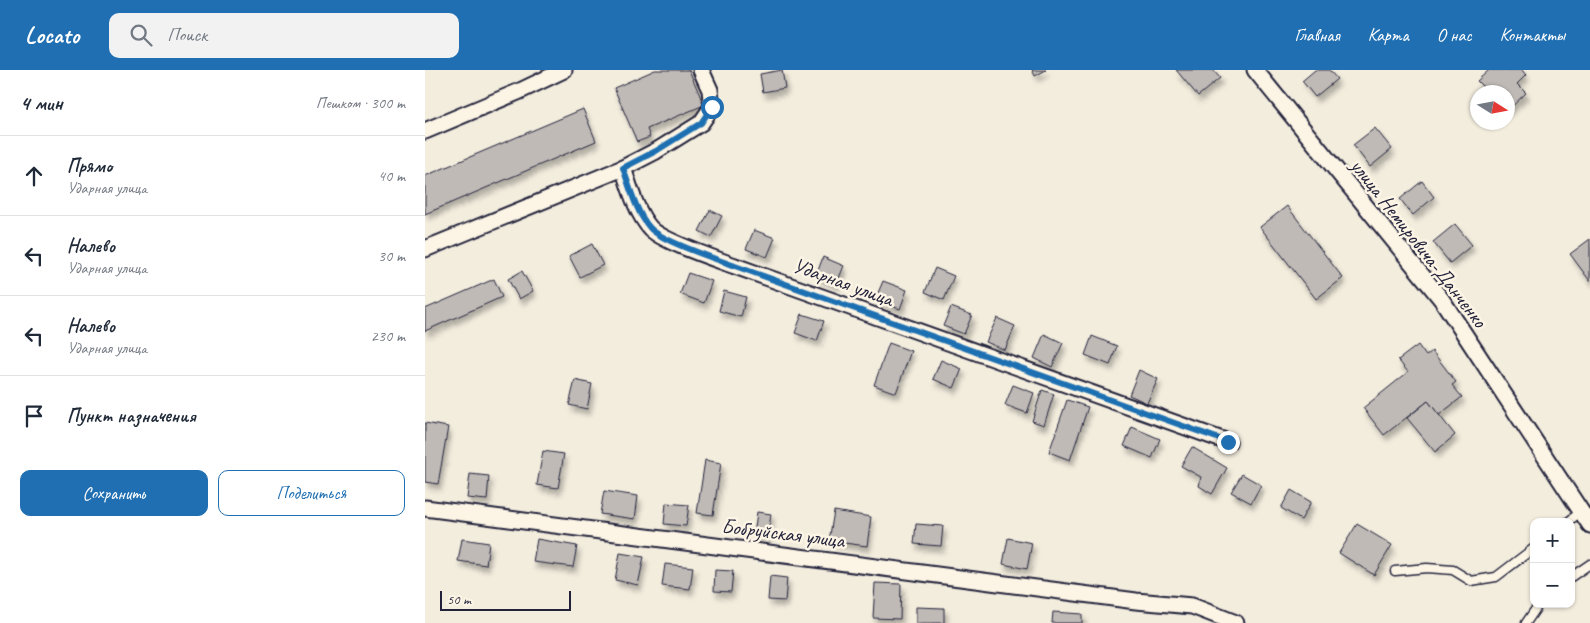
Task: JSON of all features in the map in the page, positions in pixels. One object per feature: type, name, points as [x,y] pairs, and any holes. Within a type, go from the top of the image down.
[{"type":"street","points":[[425,131],[520,91],[564,70]]},
{"type":"street","points":[[425,249],[623,168],[656,151],[701,123],[712,107],[710,90],[701,70]]},
{"type":"street","name":"улица Немировича-Данченко","points":[[1255,70],[1442,300],[1590,525]]},
{"type":"street","name":"Ударная улица","points":[[623,168],[637,208],[650,229],[668,240],[1228,442]]},
{"type":"street","name":"Бобруйская улица","points":[[425,508],[1136,601],[1192,606],[1236,623]]},
{"type":"lane","points":[[1573,518],[1580,512]]},
{"type":"lane","points":[[1395,571],[1427,568],[1453,570],[1471,581],[1495,577],[1530,551]]},
{"type":"lane","points":[[1575,574],[1590,564]]},
{"type":"lane","points":[[1526,623],[1536,608]]},
{"type":"building","points":[[655,70],[689,70],[704,105],[647,129],[650,137],[637,142],[614,88]]},
{"type":"building","points":[[782,70],[785,88],[763,92],[760,74]]},
{"type":"building","points":[[1032,70],[1046,70],[1035,76]]},
{"type":"building","points":[[1176,70],[1213,70],[1220,78],[1198,96]]},
{"type":"building","points":[[1315,70],[1329,70],[1337,79],[1315,97],[1302,81]]},
{"type":"building","points":[[1489,70],[1522,70],[1526,75],[1517,84],[1526,93],[1515,103],[1515,85],[1481,85],[1477,81]]},
{"type":"building","points":[[583,109],[596,141],[425,214],[425,176]]},
{"type":"building","points":[[1375,128],[1392,149],[1370,167],[1353,145]]},
{"type":"building","points":[[1422,181],[1434,197],[1413,215],[1400,199]]},
{"type":"building","points":[[1287,206],[1343,278],[1316,299],[1260,227]]},
{"type":"building","points":[[710,210],[722,216],[711,237],[699,231]]},
{"type":"building","points":[[1455,224],[1472,245],[1450,263],[1433,242]]},
{"type":"building","points":[[754,230],[775,238],[767,257],[746,249]]},
{"type":"building","points":[[1590,239],[1590,281],[1570,254]]},
{"type":"building","points":[[592,244],[603,265],[580,277],[569,256]]},
{"type":"building","points":[[823,257],[844,266],[836,285],[816,276]]},
{"type":"building","points":[[935,268],[954,276],[944,300],[925,292]]},
{"type":"building","points":[[522,271],[533,291],[519,299],[508,279]]},
{"type":"building","points":[[688,273],[712,281],[704,303],[680,294]]},
{"type":"building","points":[[494,279],[502,297],[425,331],[425,309]]},
{"type":"building","points":[[883,281],[907,290],[900,309],[875,300]]},
{"type":"building","points":[[724,291],[746,297],[741,317],[719,311]]},
{"type":"building","points":[[951,307],[972,315],[964,334],[943,326]]},
{"type":"building","points":[[802,314],[824,321],[817,341],[795,333]]},
{"type":"building","points":[[997,318],[1015,326],[1005,350],[986,342]]},
{"type":"building","points":[[1044,334],[1063,343],[1052,367],[1034,358]]},
{"type":"building","points":[[1092,336],[1117,346],[1110,365],[1085,355]]},
{"type":"building","points":[[889,343],[911,351],[896,393],[874,385]]},
{"type":"building","points":[[1418,345],[1426,356],[1432,351],[1456,382],[1452,385],[1462,397],[1439,415],[1428,401],[1384,435],[1363,408],[1408,372],[1398,360]]},
{"type":"building","points":[[941,360],[962,369],[954,388],[933,379]]},
{"type":"building","points":[[1139,370],[1158,379],[1147,403],[1129,395]]},
{"type":"building","points":[[575,380],[592,384],[587,409],[569,405]]},
{"type":"building","points":[[1013,385],[1034,393],[1027,413],[1005,405]]},
{"type":"building","points":[[1042,390],[1054,394],[1044,425],[1032,421]]},
{"type":"building","points":[[1067,400],[1088,407],[1070,460],[1049,452]]},
{"type":"building","points":[[1428,401],[1455,435],[1435,452],[1407,418]]},
{"type":"building","points":[[425,423],[448,427],[438,484],[425,482]]},
{"type":"building","points":[[1132,427],[1160,439],[1152,458],[1124,446]]},
{"type":"building","points":[[1192,447],[1227,468],[1212,494],[1199,486],[1201,477],[1181,466]]},
{"type":"building","points":[[543,451],[564,454],[558,488],[537,485]]},
{"type":"building","points":[[705,460],[721,463],[713,515],[697,513]]},
{"type":"building","points":[[470,474],[489,476],[487,500],[467,498]]},
{"type":"building","points":[[1242,474],[1261,485],[1251,503],[1231,492]]},
{"type":"building","points":[[1291,490],[1311,502],[1301,520],[1281,508]]},
{"type":"building","points":[[604,491],[638,496],[635,519],[600,514]]},
{"type":"building","points":[[666,503],[689,505],[686,526],[664,524]]},
{"type":"building","points":[[834,511],[871,517],[867,546],[829,541]]},
{"type":"building","points":[[757,512],[771,514],[768,537],[754,535]]},
{"type":"building","points":[[916,524],[943,526],[941,546],[914,544]]},
{"type":"building","points":[[1357,524],[1392,545],[1374,575],[1339,553]]},
{"type":"building","points":[[1008,538],[1032,543],[1027,569],[1003,564]]},
{"type":"building","points":[[462,539],[489,543],[486,565],[458,561]]},
{"type":"building","points":[[537,539],[577,546],[573,567],[533,562]]},
{"type":"building","points":[[620,553],[644,557],[638,585],[615,580]]},
{"type":"building","points":[[665,564],[693,567],[690,589],[662,586]]},
{"type":"building","points":[[715,570],[733,571],[731,592],[714,591]]},
{"type":"building","points":[[770,576],[787,578],[785,601],[768,600]]},
{"type":"building","points":[[875,583],[901,584],[900,619],[873,618]]},
{"type":"building","points":[[916,607],[944,608],[944,623],[916,623]]},
{"type":"building","points":[[1053,612],[1082,614],[1082,623],[1052,623]]},
{"type":"route","points":[[712,107],[701,123],[656,151],[623,168],[637,208],[650,229],[668,240],[735,266],[1228,442]]}]
